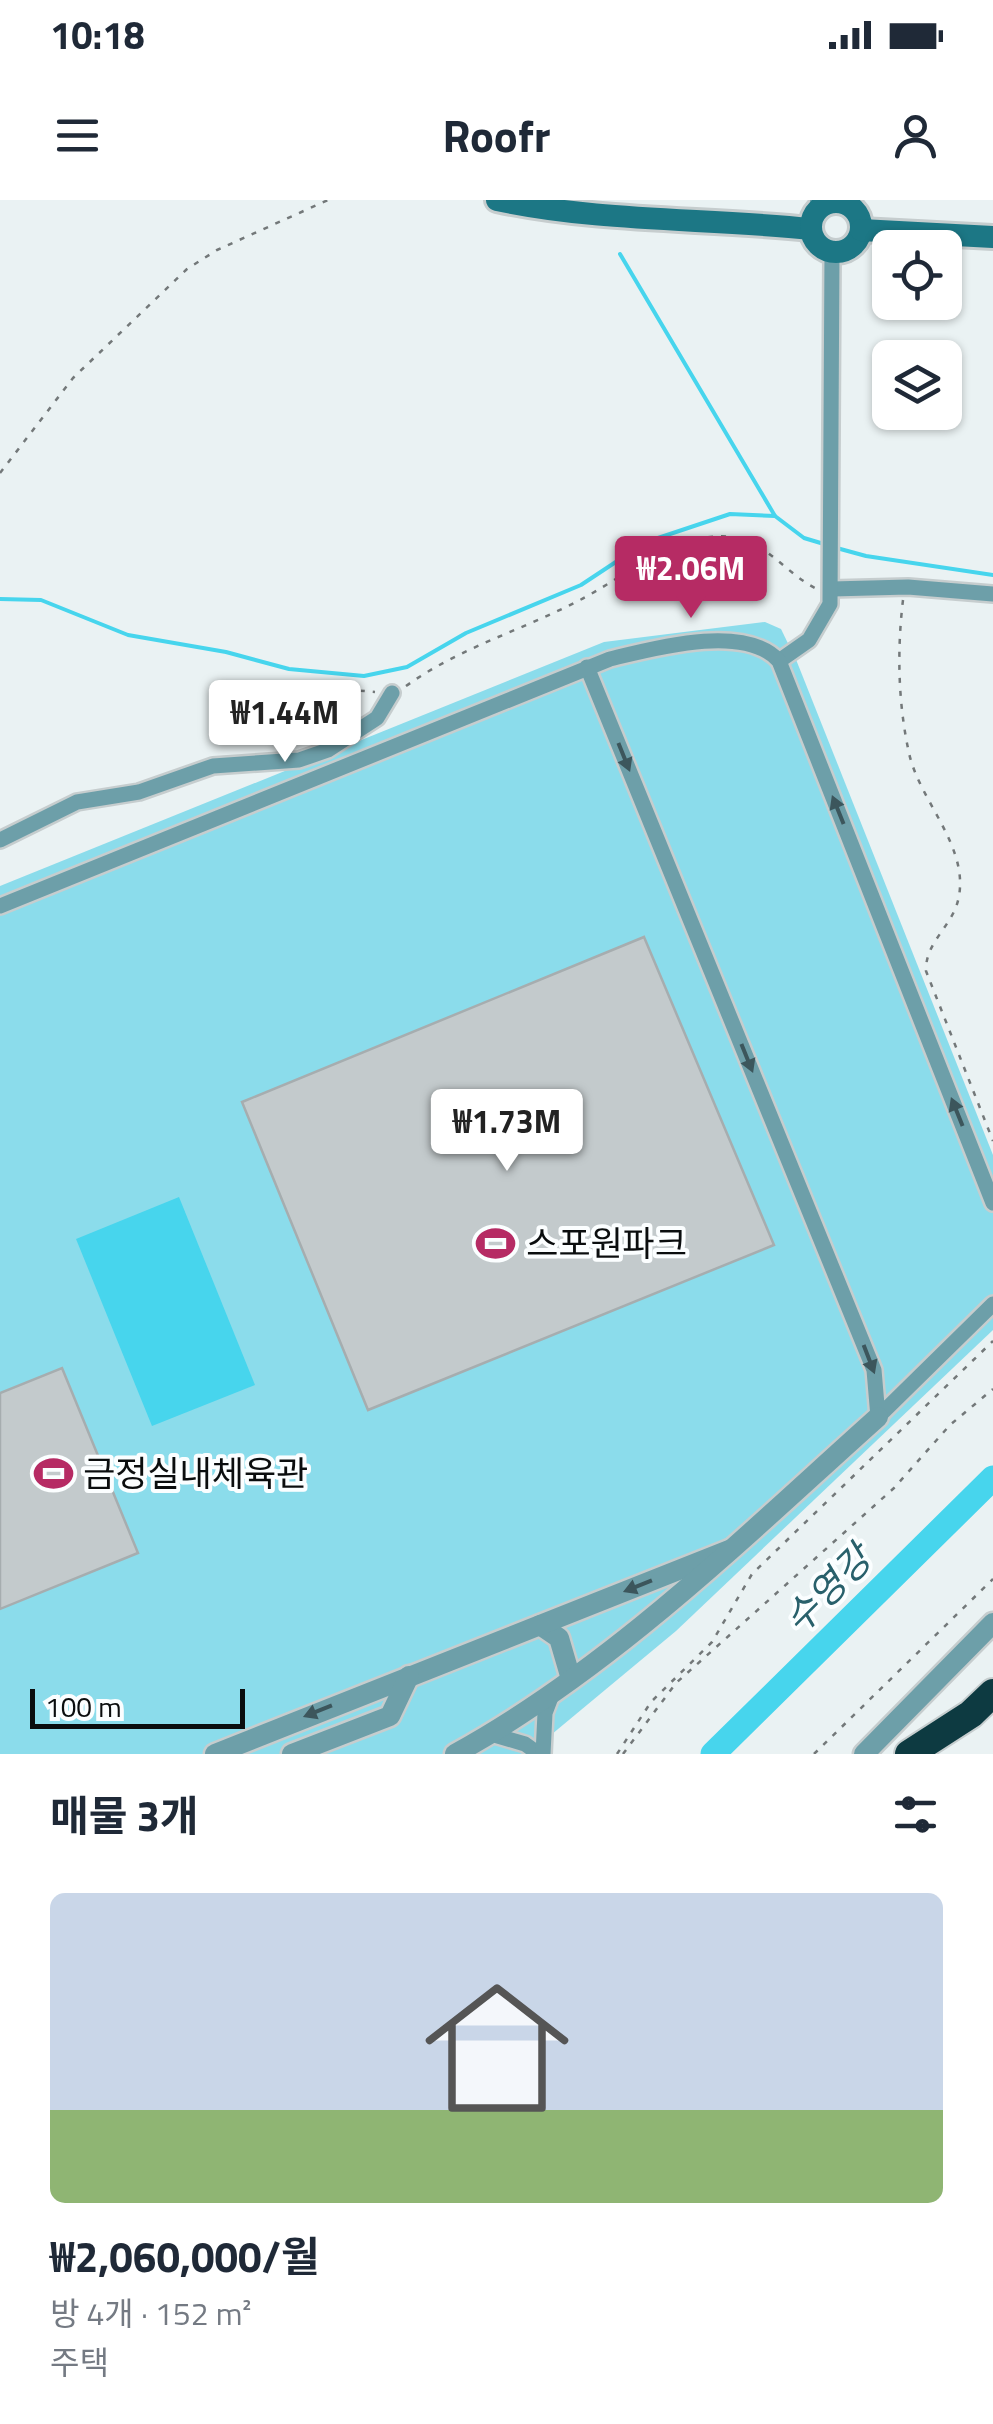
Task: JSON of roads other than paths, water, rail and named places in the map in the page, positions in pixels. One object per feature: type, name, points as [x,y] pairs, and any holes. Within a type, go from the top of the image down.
[{"type":"highway","points":[[908,1754],[982,1710],[993,1694]]},
{"type":"main road","points":[[496,200],[640,209],[706,218],[814,213],[840,201],[858,215],[861,230],[854,246],[832,252],[817,244],[814,213]]},
{"type":"main road","points":[[861,230],[993,237]]},
{"type":"street","points":[[779,661],[816,630],[830,604],[832,252]]},
{"type":"street","points":[[832,584],[993,594]]},
{"type":"street","points":[[0,906],[587,667],[644,650],[698,642],[754,642],[779,661],[993,1203]]},
{"type":"street","points":[[587,667],[874,1370],[878,1417]]},
{"type":"street","points":[[0,840],[77,802],[139,792],[213,766],[299,760],[328,750],[377,718],[392,693]]},
{"type":"street","points":[[455,1754],[554,1692],[728,1550],[878,1417],[993,1304]]},
{"type":"street","points":[[215,1754],[728,1550]]},
{"type":"street","points":[[864,1754],[993,1623]]},
{"type":"street","points":[[540,1625],[559,1638],[571,1679]]},
{"type":"street","points":[[292,1754],[390,1716],[409,1676]]},
{"type":"street","points":[[490,1734],[525,1744],[541,1754],[545,1713],[554,1692]]},
{"type":"waterway","points":[[620,254],[775,516]]},
{"type":"waterway","points":[[0,599],[41,600],[128,635],[226,652],[289,669],[364,676],[407,667],[466,633],[581,585],[646,542],[730,514],[775,516],[804,538],[824,544]]},
{"type":"waterway","points":[[833,547],[866,556],[993,575]]},
{"type":"waterway","name":"수영강","points":[[713,1754],[993,1478]]},
{"type":"place","name":"스포원파크","points":[[496,1243]]},
{"type":"place","name":"금정실내체육관","points":[[53,1473]]}]
